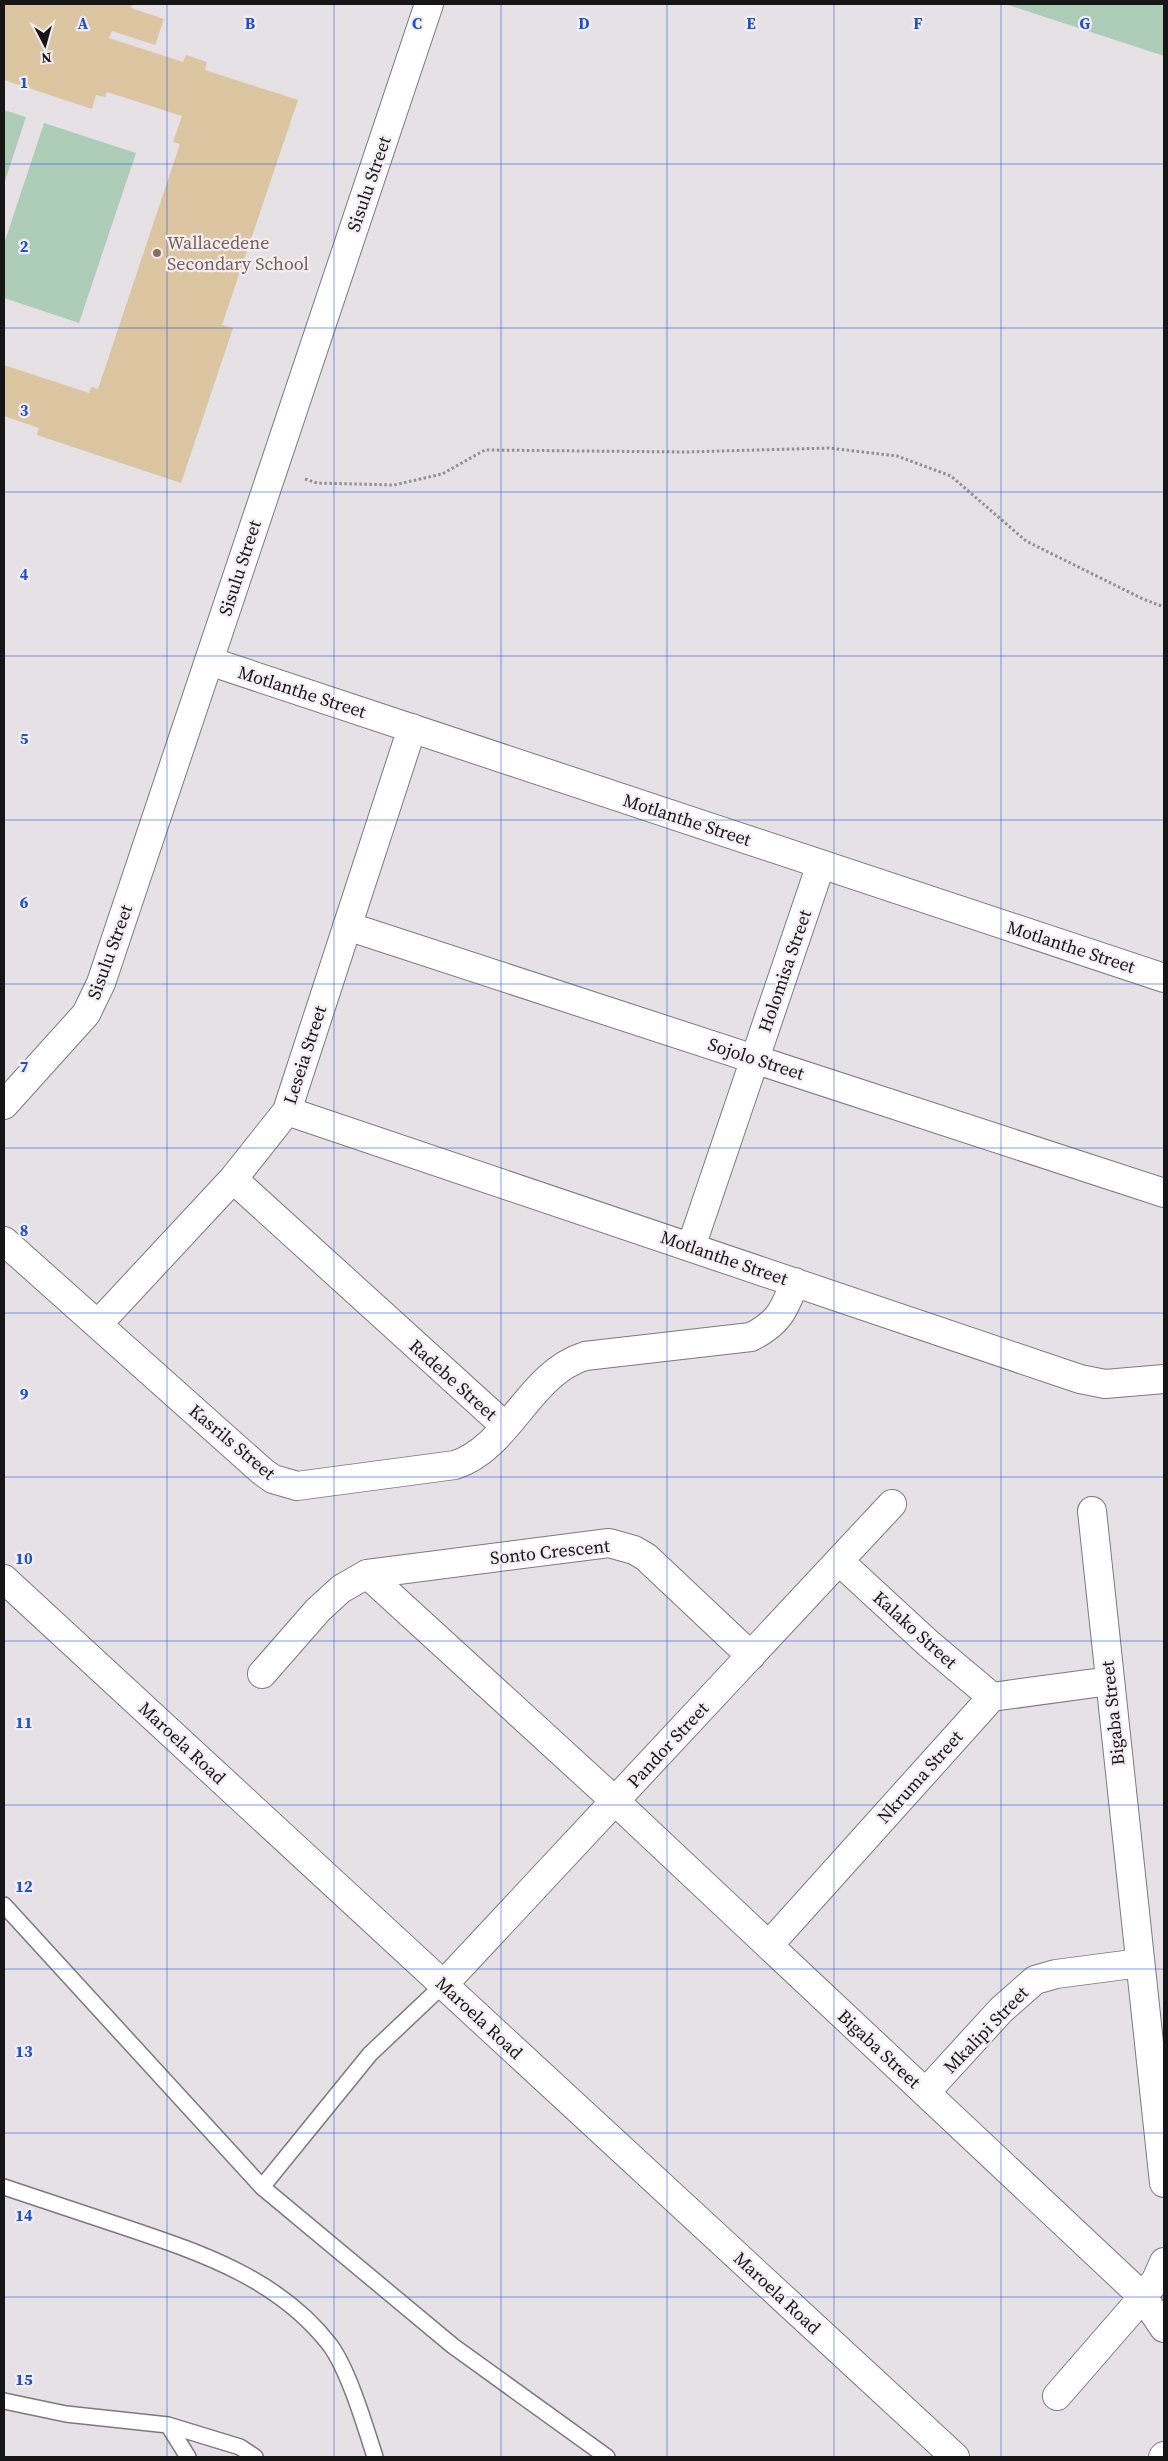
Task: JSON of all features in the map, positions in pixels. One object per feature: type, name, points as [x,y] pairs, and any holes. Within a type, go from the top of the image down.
[{"type":"street","name":"Sisulu Street","points":[[4,1105],[86,1014],[101,983],[429,4]]},
{"type":"street","name":"Motlanthe Street","points":[[209,661],[1164,978]]},
{"type":"street","name":"Leseia Street","points":[[98,1324],[233,1179],[287,1111],[412,728]]},
{"type":"street","name":"Holomisa Street","points":[[691,1248],[821,864]]},
{"type":"street","name":"Sojolo Street","points":[[347,926],[1164,1193]]},
{"type":"street","name":"Motlanthe Street","points":[[287,1111],[1086,1380],[1119,1384],[1164,1379]]},
{"type":"street","name":"Radebe Street","points":[[233,1179],[504,1426],[550,1376],[561,1366],[573,1360],[585,1356],[751,1337],[766,1330],[783,1313],[795,1282]]},
{"type":"street","name":"Kasrils Street","points":[[4,1241],[263,1472],[284,1484],[310,1485],[455,1465],[477,1455],[504,1426]]},
{"type":"street","name":"Pandor Street","points":[[443,1985],[892,1504]]},
{"type":"street","name":"Bigaba Street","points":[[1092,1511],[1164,2183]]},
{"type":"street","name":"Sonto Crescent","points":[[262,1674],[318,1610],[341,1589],[367,1574],[598,1544],[621,1545],[646,1557],[751,1656]]},
{"type":"street","name":"Kalako Street","points":[[839,1561],[929,1644],[992,1697]]},
{"type":"street","points":[[367,1574],[615,1801]]},
{"type":"street","name":"Maroela Road","points":[[4,1579],[955,2457]]},
{"type":"street","points":[[992,1697],[1110,1681]]},
{"type":"street","name":"Nkruma Street","points":[[769,1945],[992,1697]]},
{"type":"street","name":"Bigaba Street","points":[[615,1801],[1143,2297],[1164,2328]]},
{"type":"street","name":"Mkalipi Street","points":[[926,2092],[1001,2010],[1035,1980],[1056,1974],[1140,1963]]},
{"type":"street","points":[[1057,2396],[1143,2297],[1156,2280],[1164,2262]]},
{"type":"lane","points":[[4,1905],[262,2187],[453,2346],[607,2457]]},
{"type":"lane","points":[[262,2187],[370,2054],[443,1985]]},
{"type":"lane","points":[[4,2187],[200,2253],[255,2279],[297,2309],[330,2346],[353,2393],[375,2457]]},
{"type":"lane","points":[[4,2401],[66,2414],[168,2425],[240,2447],[255,2457]]},
{"type":"lane","points":[[168,2425],[188,2457]]},
{"type":"path","points":[[272,471],[317,482],[394,485],[442,474],[485,450],[686,452],[829,448],[897,456],[951,476],[1026,541],[1143,599],[1164,607]]},
{"type":"green space","points":[[1005,4],[1164,4],[1164,56]]},
{"type":"green space","points":[[4,110],[26,117],[4,184]]},
{"type":"green space","points":[[44,123],[136,153],[79,323],[4,298],[4,244]]},
{"type":"building","points":[[4,4],[133,4],[131,8],[164,19],[155,45],[112,31],[109,38],[183,62],[186,55],[207,62],[205,70],[298,100],[222,325],[233,328],[181,483],[37,435],[39,428],[4,416],[4,365],[89,393],[91,387],[98,389],[180,144],[173,142],[182,116],[107,92],[105,97],[96,95],[92,109],[4,80]]},
{"type":"place","name":"Wallacedene Secondary School","points":[[157,253]]}]
